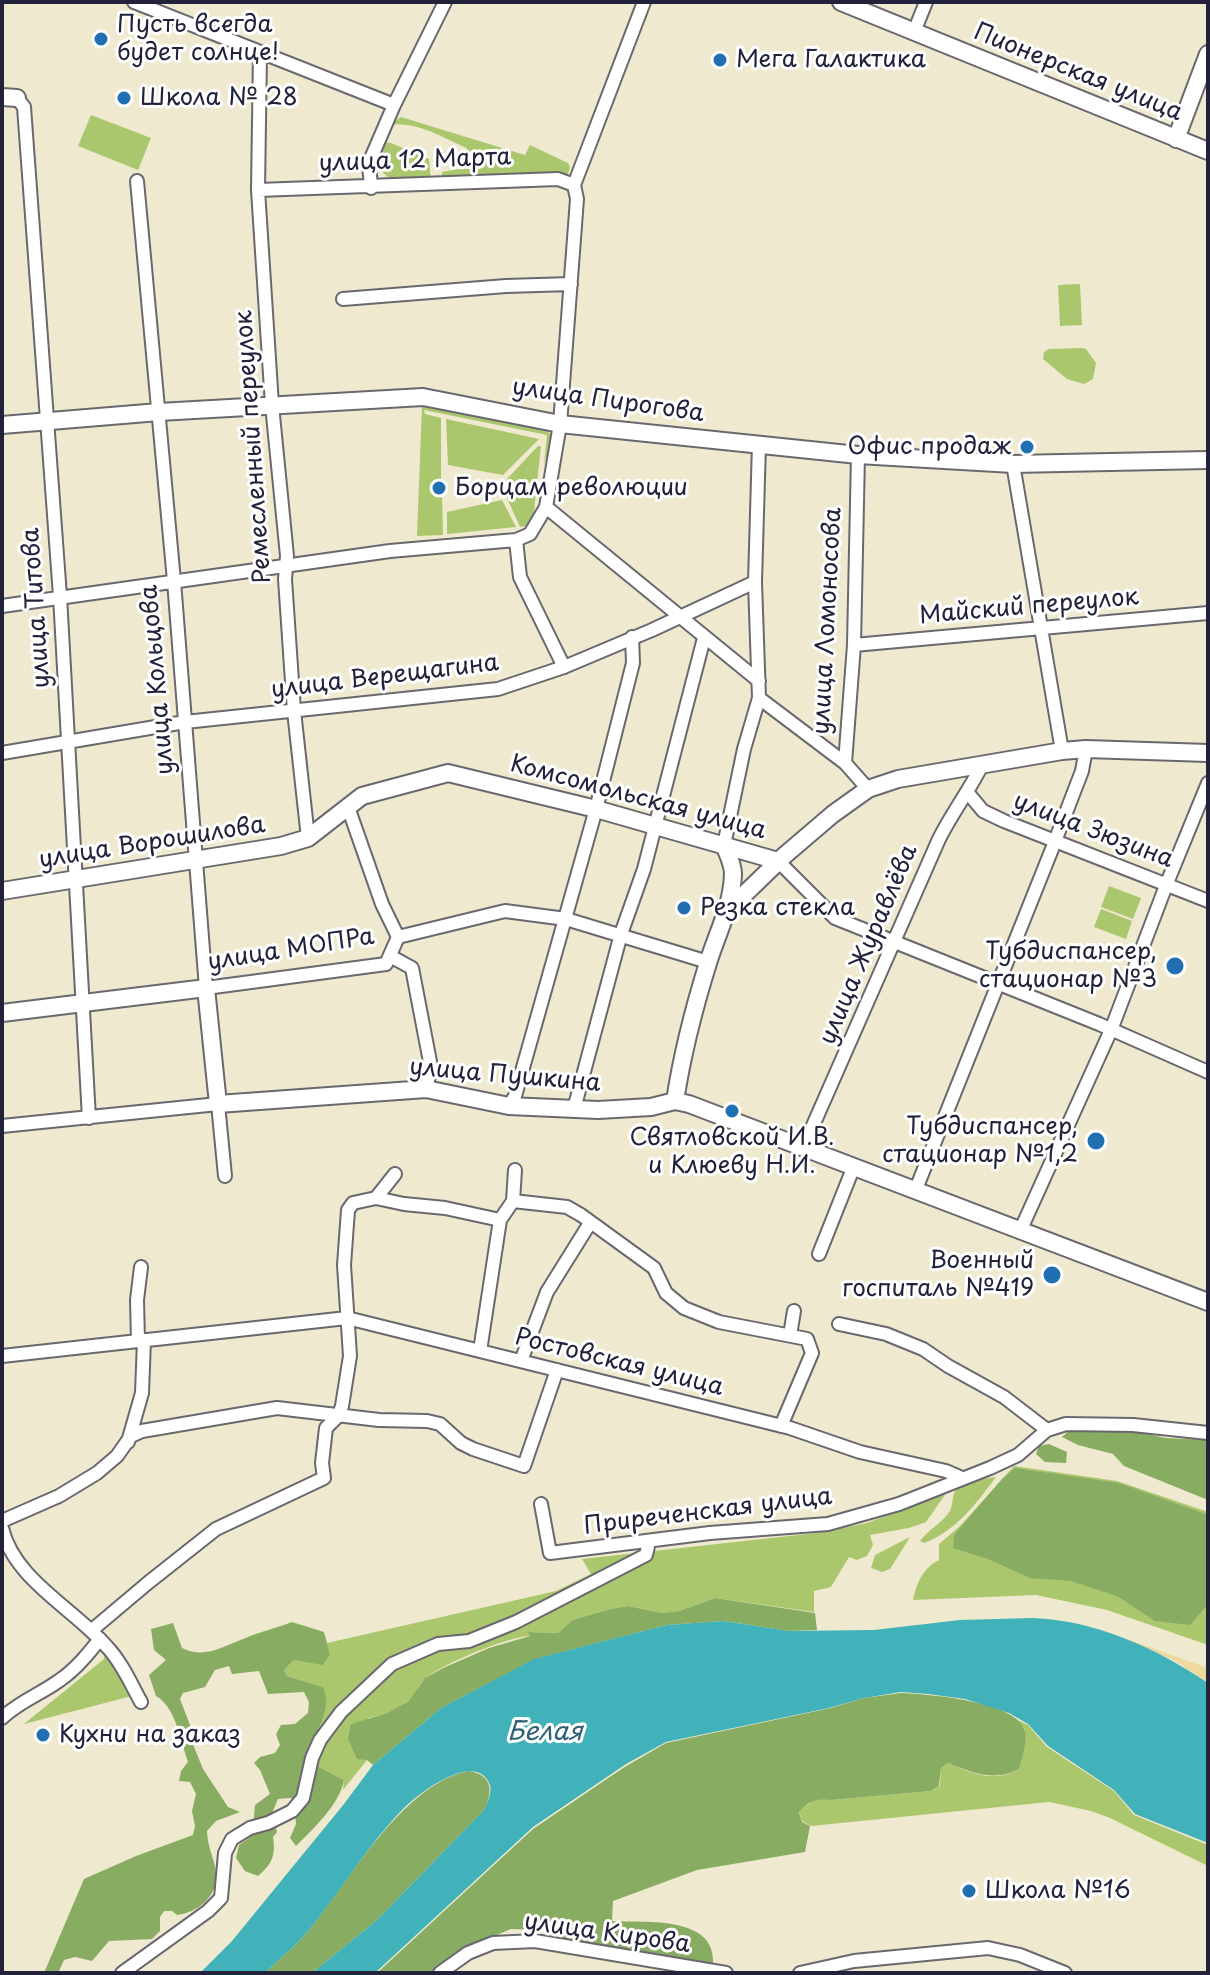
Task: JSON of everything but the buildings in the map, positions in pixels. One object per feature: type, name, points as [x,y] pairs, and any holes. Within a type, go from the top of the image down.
[{"type":"main road","name":"Пионерская улица","points":[[841,2],[1208,151]]},
{"type":"main road","points":[[1176,139],[1208,54]]},
{"type":"main road","name":"улица Пирогова","points":[[2,425],[159,412],[423,397],[560,424],[858,455],[1013,464],[1208,460]]},
{"type":"main road","points":[[728,910],[778,861],[833,814],[868,789],[898,779],[1062,751],[1208,753]]},
{"type":"main road","name":"Комсомольская улица","points":[[308,838],[362,796],[448,773],[596,809],[778,861]]},
{"type":"main road","name":"улица Ворошилова","points":[[2,891],[197,861],[308,838]]},
{"type":"main road","points":[[675,1101],[708,962],[728,910],[733,875],[724,845]]},
{"type":"main road","name":"улица МОПРа","points":[[2,1013],[206,988]]},
{"type":"main road","name":"улица Кольцова","points":[[206,988],[218,1104]]},
{"type":"main road","name":"улица Пушкина","points":[[218,1104],[426,1089],[509,1106],[574,1109],[651,1107],[675,1101],[804,1146],[1208,1302]]},
{"type":"street","points":[[134,2],[394,105]]},
{"type":"street","points":[[371,188],[369,163],[445,2]]},
{"type":"street","points":[[2,606],[390,551],[516,540],[530,534],[546,507],[560,424],[577,199],[574,185],[644,2]]},
{"type":"street","points":[[914,32],[926,2]]},
{"type":"street","name":"Ремесленный переулок","points":[[260,53],[258,190],[272,405],[287,566],[285,579],[294,711],[308,838]]},
{"type":"street","name":"улица Титова","points":[[10,98],[24,107],[60,596],[89,1118]]},
{"type":"street","name":"улица 12 Марта","points":[[258,190],[558,179],[574,185]]},
{"type":"street","name":"улица Кольцова","points":[[137,181],[174,581],[206,988]]},
{"type":"street","points":[[343,299],[571,284]]},
{"type":"street","points":[[724,845],[744,749],[759,698],[755,582],[759,444]]},
{"type":"street","name":"улица Ломоносова","points":[[858,455],[854,645],[845,763],[868,789]]},
{"type":"street","points":[[1013,464],[1062,751]]},
{"type":"street","points":[[546,507],[759,681]]},
{"type":"street","points":[[516,540],[520,577],[564,667]]},
{"type":"street","name":"улица Верещагина","points":[[2,753],[185,722],[498,689],[564,667],[755,582]]},
{"type":"street","name":"Майский переулок","points":[[854,645],[1208,613]]},
{"type":"street","points":[[509,1106],[515,1096],[596,809],[633,663],[632,637]]},
{"type":"street","points":[[574,1109],[621,934],[640,880],[704,638]]},
{"type":"street","points":[[759,698],[845,763]]},
{"type":"street","points":[[916,1189],[1056,840],[1082,771],[1086,749]]},
{"type":"street","name":"улица Журавлёва","points":[[804,1146],[953,811],[968,793],[982,765]]},
{"type":"street","points":[[1021,1229],[1111,1030],[1208,783]]},
{"type":"street","name":"улица Зюзина","points":[[968,793],[983,811],[1004,821],[1208,901]]},
{"type":"street","points":[[348,807],[382,904],[398,937]]},
{"type":"street","name":"Комсомольская улица","points":[[778,861],[835,918],[1207,1070]]},
{"type":"street","name":"улица МОПРа","points":[[206,988],[386,964],[398,937],[505,911],[566,919],[708,962]]},
{"type":"street","points":[[390,956],[412,968],[417,984],[431,1067],[426,1089]]},
{"type":"street","name":"улица Кольцова","points":[[218,1104],[225,1176]]},
{"type":"street","name":"улица Пушкина","points":[[2,1126],[218,1104]]},
{"type":"street","points":[[819,1254],[854,1166]]},
{"type":"street","points":[[480,1351],[500,1220],[513,1201],[515,1170]]},
{"type":"street","points":[[376,1198],[395,1174]]},
{"type":"street","points":[[2,1718],[22,1701],[59,1681],[82,1661],[96,1635],[216,1529],[324,1478],[322,1463],[326,1428],[339,1415],[350,1356],[344,1265],[348,1210],[353,1203],[376,1198],[500,1220]]},
{"type":"street","points":[[513,1201],[567,1207],[654,1268],[666,1293],[684,1308],[719,1322],[807,1339],[812,1353],[781,1426]]},
{"type":"street","points":[[521,1361],[547,1292],[590,1223]]},
{"type":"street","points":[[128,1442],[142,1393],[137,1300],[141,1267]]},
{"type":"street","points":[[790,1335],[794,1311]]},
{"type":"street","name":"Ростовская улица","points":[[2,1356],[347,1318],[781,1426],[860,1452],[946,1471],[962,1478]]},
{"type":"street","points":[[839,1324],[886,1334],[923,1349],[1004,1397],[1047,1430]]},
{"type":"street","points":[[2,1521],[59,1496],[97,1473],[107,1466],[131,1436],[142,1431],[263,1409],[440,1424],[461,1443],[524,1466],[557,1370]]},
{"type":"street","points":[[962,1478],[1018,1455],[1047,1430],[1066,1424],[1133,1425],[1208,1433]]},
{"type":"street","name":"Приреченская улица","points":[[541,1504],[550,1553],[710,1533],[828,1524],[899,1504],[962,1478]]},
{"type":"street","points":[[2,1528],[4,1546],[27,1572],[111,1650],[141,1702]]},
{"type":"street","points":[[122,1973],[208,1911],[221,1898],[225,1853],[232,1839],[292,1811],[303,1798],[320,1740],[341,1712],[392,1664],[438,1644],[469,1641],[516,1622],[646,1555],[649,1542]]},
{"type":"street","name":"улица Кирова","points":[[440,1973],[468,1953],[493,1943],[535,1941],[726,1973]]},
{"type":"street","points":[[800,1973],[854,1961],[988,1948],[1020,1955],[1065,1973]]},
{"type":"green space","points":[[91,115],[151,138],[138,170],[78,146]]},
{"type":"green space","points":[[401,117],[525,155],[530,145],[568,163],[570,168],[567,176],[442,180],[442,172],[459,169],[467,148],[419,127],[389,125]]},
{"type":"green space","points":[[383,142],[429,159],[431,181],[406,182],[386,176],[378,162]]},
{"type":"green space","points":[[1080,284],[1082,325],[1060,326],[1058,285]]},
{"type":"green space","points":[[1049,349],[1086,349],[1096,363],[1093,379],[1084,384],[1067,379],[1043,359],[1044,352]]},
{"type":"green space","points":[[422,406],[545,430],[553,436],[544,464],[547,435],[424,410],[425,414],[441,418],[441,481],[433,481],[432,493],[442,494],[443,535],[417,536]]},
{"type":"green space","points":[[446,419],[539,439],[503,475],[448,465]]},
{"type":"green space","points":[[541,446],[537,483],[507,484],[507,479]]},
{"type":"green space","points":[[507,490],[536,490],[534,513],[526,526],[520,527],[507,498]]},
{"type":"green space","points":[[502,500],[516,527],[447,534],[447,512]]},
{"type":"green space","points":[[1109,886],[1141,898],[1133,919],[1101,907]]},
{"type":"green space","points":[[1101,909],[1132,921],[1126,939],[1094,927]]},
{"type":"green space","points":[[1072,1428],[1135,1431],[1165,1438],[1208,1440],[1208,1500],[1124,1466],[1113,1454],[1078,1445],[1062,1437]]},
{"type":"green space","points":[[1049,1444],[1067,1452],[1066,1463],[1045,1462],[1036,1454],[1039,1446]]},
{"type":"green space","points":[[1014,1466],[1117,1481],[1208,1512],[1208,1645],[1107,1610],[1036,1595],[913,1600],[921,1577],[939,1560],[939,1544],[960,1526]]},
{"type":"green space","points":[[1015,1468],[1119,1483],[1208,1515],[1208,1604],[1190,1625],[1155,1621],[1117,1596],[1071,1581],[1030,1578],[988,1559],[953,1548],[954,1535]]},
{"type":"green space","points":[[996,1477],[973,1506],[946,1532],[924,1543],[920,1541],[949,1512],[958,1487]]},
{"type":"green space","points":[[947,1492],[926,1522],[870,1535],[873,1545],[867,1556],[857,1560],[849,1557],[831,1587],[814,1591],[814,1612],[715,1598],[679,1611],[662,1613],[628,1606],[611,1609],[572,1620],[558,1633],[529,1632],[531,1636],[493,1645],[436,1671],[424,1680],[404,1705],[368,1718],[367,1760],[343,1790],[344,1780],[304,1759],[323,1687],[287,1676],[284,1670],[294,1660],[330,1654],[327,1643],[556,1591],[591,1574],[582,1559],[816,1533],[867,1523]]},
{"type":"green space","points":[[910,1537],[890,1569],[882,1572],[871,1568],[875,1555]]},
{"type":"green space","points":[[715,1598],[815,1613],[817,1630],[789,1631],[723,1621],[667,1625],[535,1659],[441,1708],[373,1765],[367,1760],[357,1759],[348,1739],[351,1724],[387,1713],[408,1702],[425,1678],[489,1648],[530,1636],[528,1632],[558,1633],[572,1620],[611,1609],[628,1606],[662,1613],[679,1611]]},
{"type":"green space","points":[[292,1622],[324,1632],[330,1654],[323,1665],[294,1660],[284,1670],[287,1676],[323,1687],[326,1696],[324,1715],[304,1759],[344,1780],[332,1807],[296,1846],[290,1838],[296,1824],[294,1802],[291,1798],[278,1799],[272,1813],[277,1832],[273,1837],[272,1859],[258,1876],[245,1871],[236,1858],[239,1845],[252,1836],[255,1805],[270,1794],[254,1763],[260,1757],[275,1753],[280,1745],[276,1734],[281,1725],[295,1724],[308,1713],[309,1702],[304,1692],[268,1694],[259,1671],[232,1674],[229,1666],[215,1670],[205,1687],[183,1693],[180,1699],[203,1769],[228,1807],[240,1812],[216,1821],[207,1831],[216,1876],[212,1893],[202,1905],[189,1912],[177,1915],[164,1911],[160,1917],[160,1931],[152,1939],[109,1941],[92,1961],[75,1957],[64,1960],[58,1973],[44,1973],[84,1879],[193,1835],[192,1811],[196,1794],[190,1782],[179,1781],[181,1771],[188,1762],[173,1716],[156,1696],[149,1675],[166,1660],[154,1650],[151,1629],[173,1623],[182,1648],[205,1652]]},
{"type":"green space","points":[[106,1650],[132,1696],[24,1724],[104,1659]]},
{"type":"green space","points":[[901,1693],[970,1701],[989,1706],[1019,1721],[1025,1731],[1025,1745],[1019,1769],[992,1775],[975,1773],[948,1763],[941,1768],[939,1786],[931,1791],[813,1801],[799,1812],[802,1822],[810,1826],[805,1852],[697,1870],[613,1901],[612,1921],[677,1925],[704,1937],[711,1949],[713,1965],[569,1941],[545,1930],[511,1929],[466,1948],[436,1973],[377,1973],[533,1829],[666,1743],[831,1708],[864,1698]]},
{"type":"green space","points":[[1018,1720],[1028,1725],[1047,1747],[1114,1791],[1134,1815],[1208,1845],[1208,1866],[1110,1818],[1049,1802],[811,1826],[802,1821],[799,1811],[815,1799],[931,1791],[940,1786],[941,1768],[948,1763],[992,1776],[1019,1769],[1025,1730]]},
{"type":"green space","points":[[468,1771],[482,1776],[489,1784],[484,1810],[377,1920],[312,1973],[265,1973],[309,1930],[399,1814],[444,1780]]},
{"type":"sand","points":[[1116,1635],[1208,1668],[1208,1683],[1177,1662]]},
{"type":"water","name":"Белая","points":[[1032,1618],[1079,1624],[1124,1638],[1167,1658],[1208,1683],[1208,1843],[1135,1814],[1114,1790],[1048,1746],[1028,1724],[1009,1713],[965,1699],[901,1692],[666,1742],[626,1764],[533,1827],[375,1973],[312,1973],[377,1920],[484,1810],[490,1796],[488,1781],[470,1771],[458,1773],[433,1785],[391,1821],[309,1930],[265,1973],[200,1973],[232,1941],[373,1765],[441,1708],[534,1659],[667,1625],[723,1621],[789,1631],[874,1630],[960,1620]]},
{"type":"place","name":"Пусть всегда будет солнце!","points":[[101,39]]},
{"type":"place","name":"Мега Галактика","points":[[720,60]]},
{"type":"place","name":"Школа № 28","points":[[124,98]]},
{"type":"place","name":"Офис продаж","points":[[1027,447]]},
{"type":"place","name":"Борцам революции","points":[[439,488]]},
{"type":"place","name":"Резка стекла","points":[[684,908]]},
{"type":"place","name":"Тубдиспансер, стационар №3","points":[[1175,966]]},
{"type":"place","name":"Святловской И.В. и Клюеву Н.И.","points":[[732,1111]]},
{"type":"place","name":"Тубдиспансер, стационар №1,2","points":[[1096,1141]]},
{"type":"place","name":"Военный госпиталь №419","points":[[1052,1275]]},
{"type":"place","name":"Кухни на заказ","points":[[43,1735]]},
{"type":"place","name":"Школа №16","points":[[969,1891]]}]
